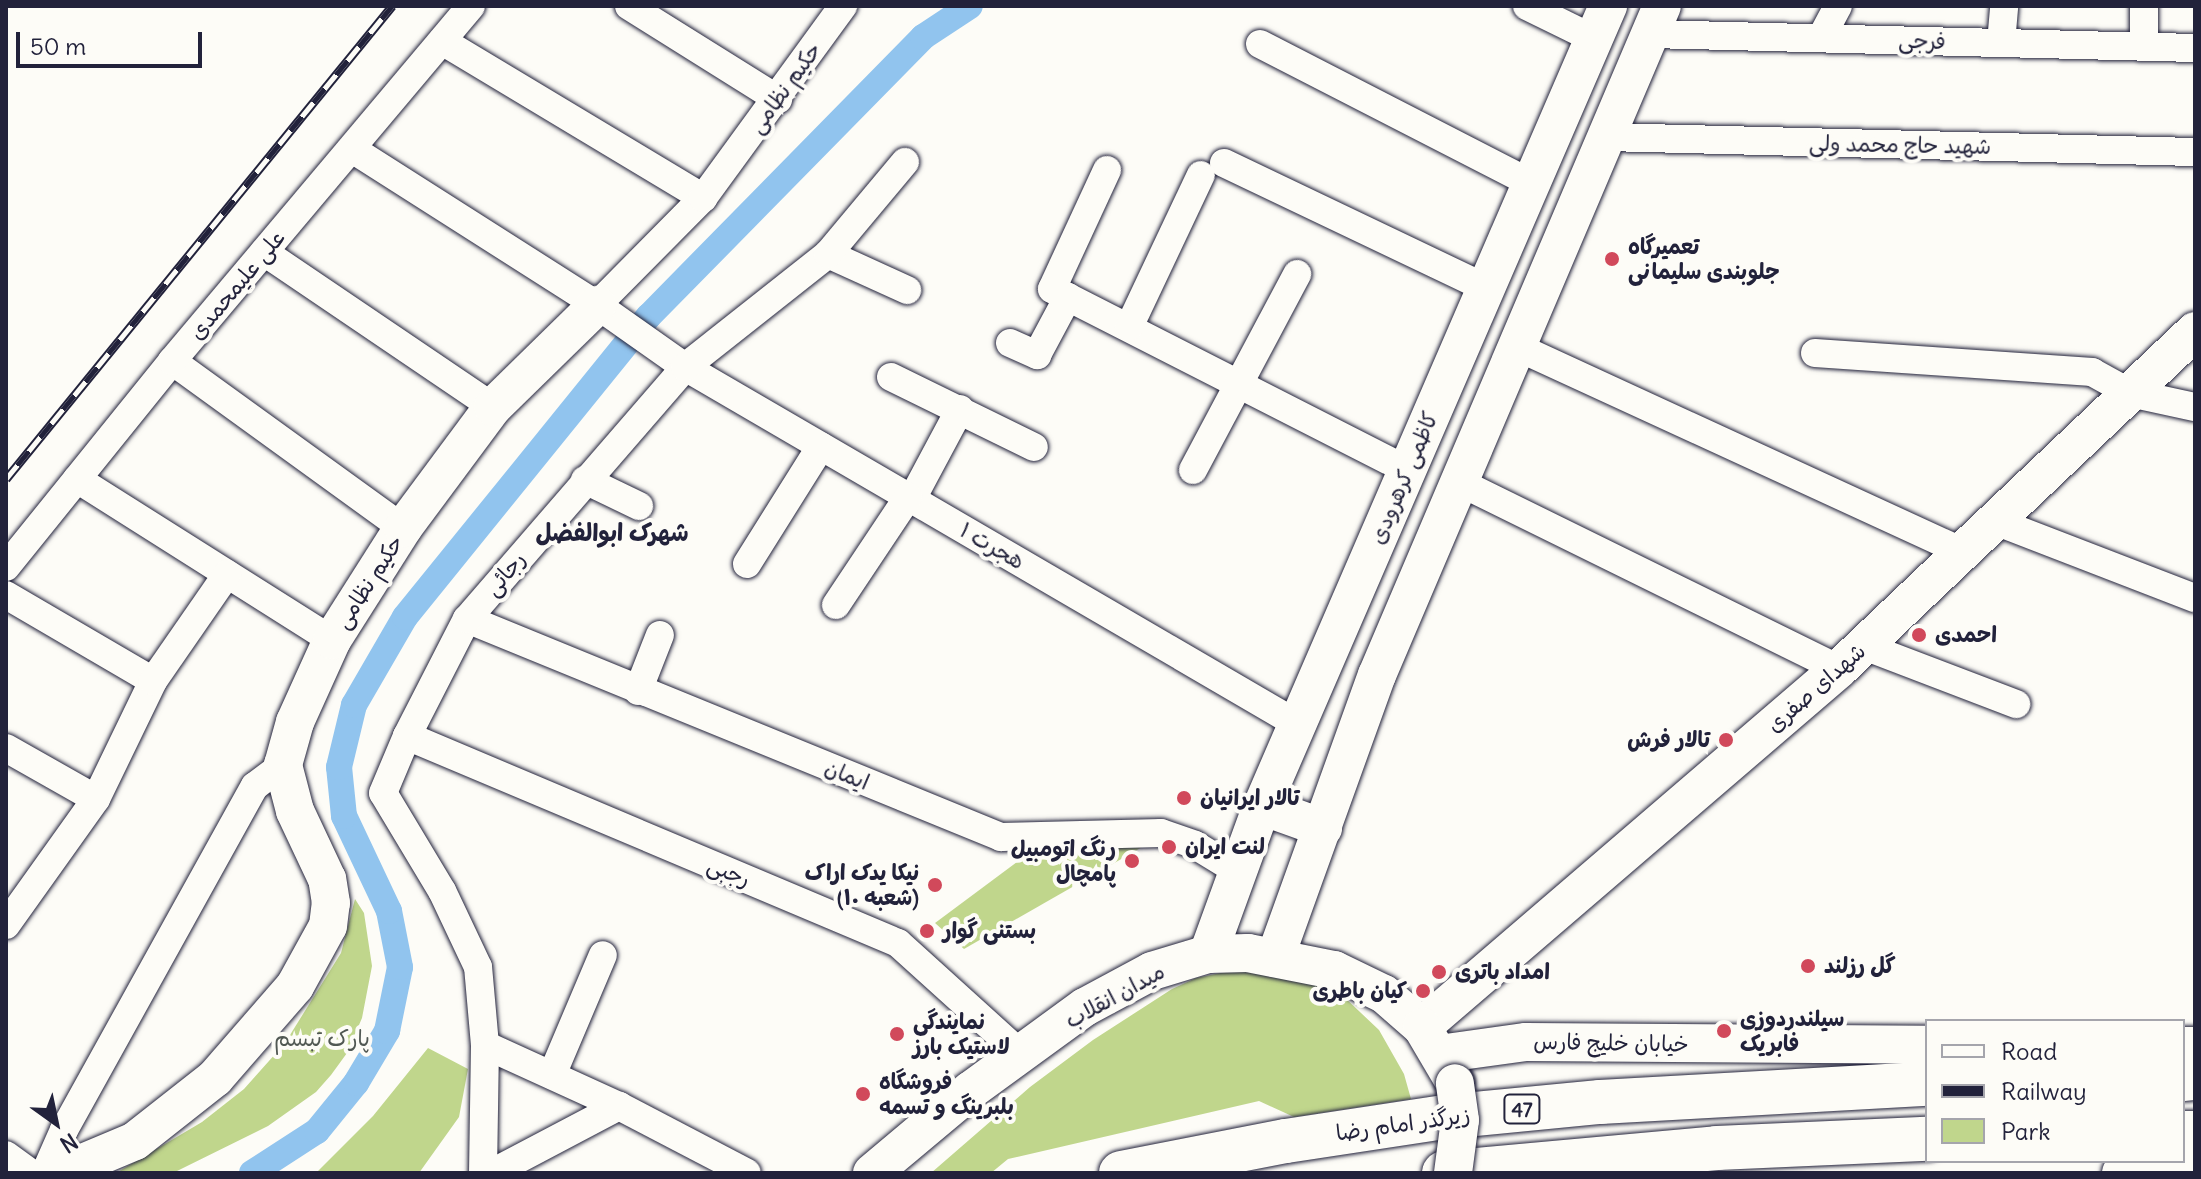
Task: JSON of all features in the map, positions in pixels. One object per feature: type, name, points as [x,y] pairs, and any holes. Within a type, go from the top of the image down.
[{"type":"highway","name":"زیرگذر امام رضا","points":[[1121,1173],[1286,1141],[1432,1118],[1632,1099],[1925,1084]]},
{"type":"highway","points":[[1444,1173],[1656,1152],[1925,1139]]},
{"type":"main road","points":[[1275,958],[1377,675],[1457,481],[1656,20]]},
{"type":"main road","name":"کاظمی کرهرودی","points":[[1208,954],[1236,870],[1262,806],[1601,23]]},
{"type":"main road","name":"حکیم نظامی","points":[[283,765],[295,722],[332,640],[403,528],[493,407],[603,310]]},
{"type":"main road","name":"شهدای صفری","points":[[1439,1055],[2195,331]]},
{"type":"main road","points":[[59,1173],[135,1141],[215,1078],[295,986],[322,938],[328,926],[331,903],[327,879],[295,811],[283,765]]},
{"type":"main road","points":[[1262,806],[1323,828]]},
{"type":"main road","name":"میدان انقلاب","points":[[872,1173],[971,1090],[1085,1007],[1139,978],[1208,954],[1248,953],[1334,970],[1384,994],[1439,1055]]},
{"type":"main road","name":"خیابان خلیج فارس","points":[[1439,1055],[1526,1042],[1925,1045]]},
{"type":"main road","points":[[1439,1055],[1460,1120],[1453,1173]]},
{"type":"main road","points":[[2121,1173],[2195,1168]]},
{"type":"street","name":"علی علیمحمدی","points":[[6,567],[172,361],[471,6]]},
{"type":"street","points":[[629,6],[778,99]]},
{"type":"street","name":"حکیم نظامی","points":[[603,310],[703,198],[843,6]]},
{"type":"street","points":[[1527,6],[1601,23]]},
{"type":"street","points":[[1821,38],[1838,6]]},
{"type":"street","points":[[2001,43],[2004,6]]},
{"type":"street","points":[[2144,6],[2144,46]]},
{"type":"street","name":"فرجی","points":[[1656,20],[1821,38],[2195,48]]},
{"type":"street","points":[[442,41],[703,198]]},
{"type":"street","points":[[1260,44],[1531,183]]},
{"type":"street","name":"شهید حاج محمد ولی","points":[[1606,137],[2195,152]]},
{"type":"street","name":"هجرت ۱","points":[[352,149],[603,310],[685,367],[1299,725]]},
{"type":"street","name":"رجائی","points":[[485,1045],[478,967],[442,891],[383,793],[407,736],[467,619],[585,480],[685,367],[828,254],[905,162]]},
{"type":"street","points":[[1129,327],[1212,169],[1486,288]]},
{"type":"street","points":[[1010,343],[1037,355],[1107,170]]},
{"type":"street","points":[[264,252],[493,407]]},
{"type":"street","points":[[828,254],[907,290]]},
{"type":"street","points":[[1193,470],[1297,274]]},
{"type":"street","points":[[1060,293],[1407,470]]},
{"type":"street","points":[[1515,346],[1962,552]]},
{"type":"street","points":[[1815,353],[2092,372],[2130,393],[2195,407]]},
{"type":"street","points":[[172,361],[403,528]]},
{"type":"street","points":[[891,377],[1034,447]]},
{"type":"street","points":[[836,605],[910,498],[960,409]]},
{"type":"street","points":[[747,564],[821,446]]},
{"type":"street","points":[[77,479],[332,640]]},
{"type":"street","points":[[585,480],[639,506]]},
{"type":"street","points":[[1457,481],[1851,658],[2016,704]]},
{"type":"street","points":[[1995,521],[2195,598]]},
{"type":"street","points":[[11,909],[96,799],[153,681],[227,574]]},
{"type":"street","points":[[6,595],[153,681]]},
{"type":"street","name":"ایمان","points":[[467,619],[1001,837],[1161,833],[1195,845],[1236,870]]},
{"type":"street","points":[[638,691],[660,635]]},
{"type":"street","name":"رجبی","points":[[407,736],[898,943],[1021,1054]]},
{"type":"street","points":[[6,748],[96,799]]},
{"type":"street","points":[[45,1173],[64,1130],[255,786],[283,765]]},
{"type":"street","points":[[552,1075],[603,955]]},
{"type":"street","points":[[483,1173],[485,1045],[619,1106],[747,1173]]},
{"type":"street","points":[[492,1173],[619,1106]]},
{"type":"street","points":[[6,1155],[31,1173]]},
{"type":"green space","points":[[1151,842],[964,949],[935,923],[1040,845]]},
{"type":"green space","name":"پارک تبسم","points":[[355,899],[364,913],[372,966],[362,1018],[347,1053],[331,1075],[316,1092],[268,1126],[173,1173],[116,1173],[202,1122],[244,1089],[285,1043],[341,953]]},
{"type":"green space","points":[[1245,968],[1320,983],[1342,995],[1379,1030],[1404,1074],[1411,1099],[1294,1117],[1259,1101],[1008,1159],[991,1173],[931,1173],[1030,1087],[1093,1040],[1172,989],[1196,978]]},
{"type":"green space","points":[[428,1048],[468,1069],[459,1117],[419,1173],[316,1173],[373,1116]]},
{"type":"waterway","points":[[252,1173],[317,1131],[356,1083],[387,1031],[400,967],[389,911],[344,816],[339,767],[354,705],[405,617],[649,316],[923,37],[970,6]]},
{"type":"railway","points":[[6,479],[392,6]]},
{"type":"place","name":"تعمیرگاه جلوبندی سلیمانی","points":[[1612,259]]},
{"type":"place","name":"احمدی","points":[[1919,635]]},
{"type":"place","name":"تالار فرش","points":[[1726,740]]},
{"type":"place","name":"تالار ایرانیان","points":[[1184,798]]},
{"type":"place","name":"لنت ایران","points":[[1169,847]]},
{"type":"place","name":"رنگ اتومبیل پامچال","points":[[1132,861]]},
{"type":"place","name":"نیکا یدک اراک (شعبه ۱۰)","points":[[935,885]]},
{"type":"place","name":"بستنی گوار","points":[[927,931]]},
{"type":"place","name":"گل رزلند","points":[[1808,966]]},
{"type":"place","name":"امداد باتری","points":[[1439,972]]},
{"type":"place","name":"کیان باطری","points":[[1423,991]]},
{"type":"place","name":"سیلندردوزی فابریک","points":[[1724,1031]]},
{"type":"place","name":"نمایندگی لاستیک بارز","points":[[897,1034]]},
{"type":"place","name":"فروشگاه بلبرینگ و تسمه","points":[[863,1094]]},
{"type":"district","name":"شهرک ابوالفضل","points":[[612,533]]}]
